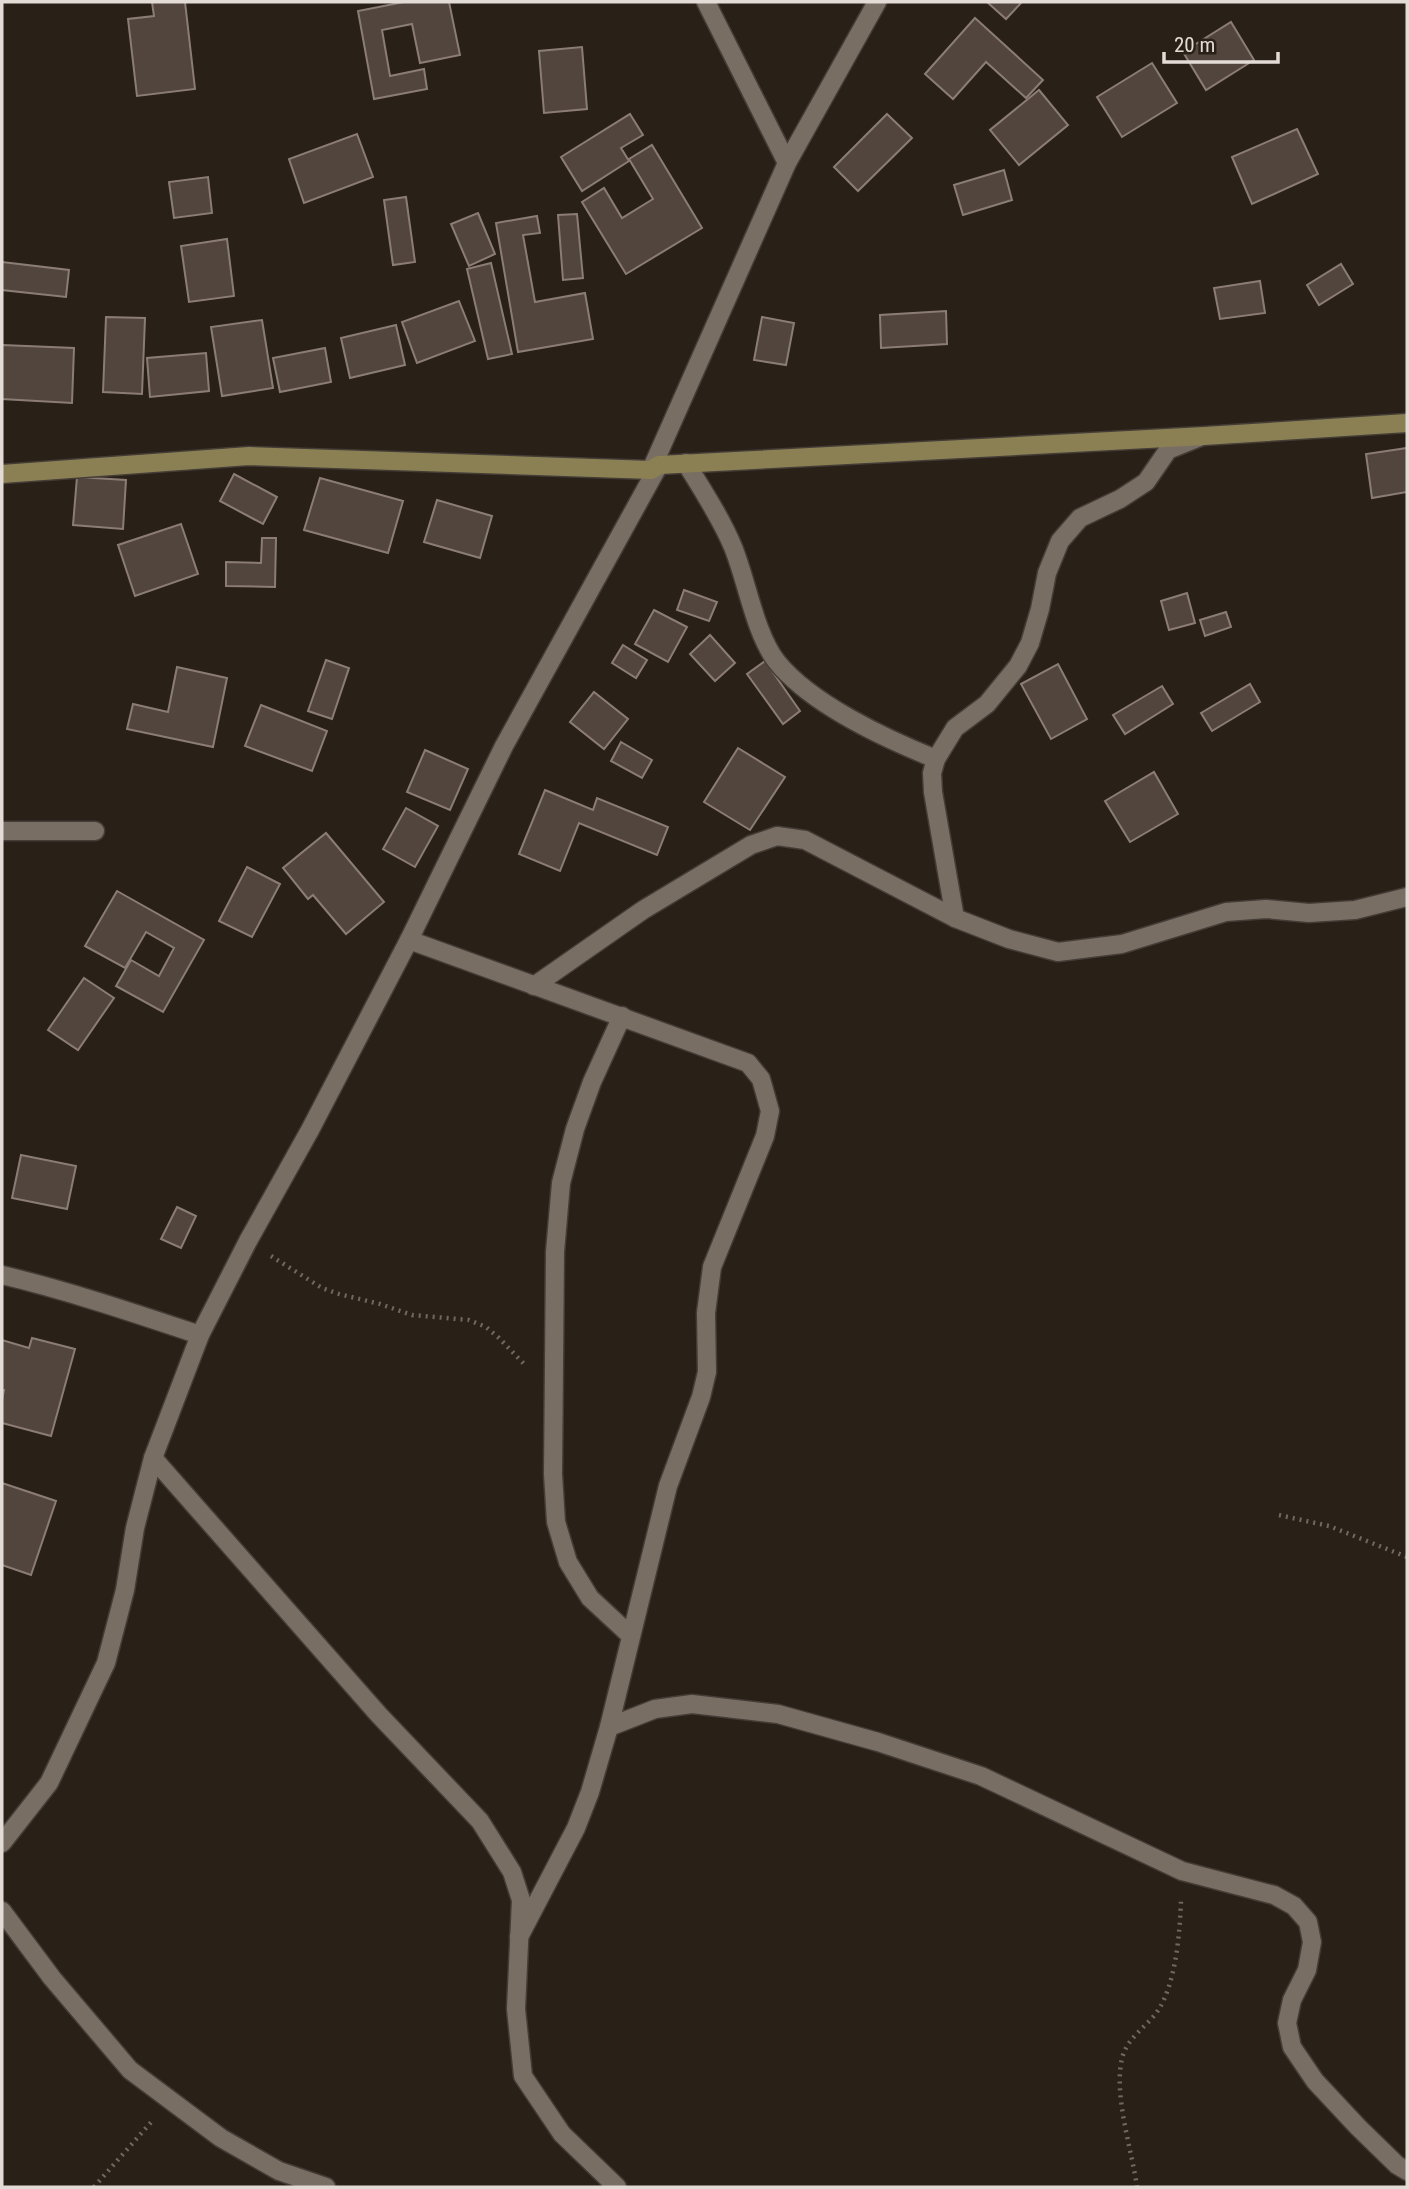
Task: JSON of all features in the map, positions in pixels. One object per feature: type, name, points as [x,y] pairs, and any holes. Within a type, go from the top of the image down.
[{"type":"street","points":[[706,2],[787,163]]},
{"type":"street","points":[[2,1843],[49,1783],[106,1663],[125,1590],[135,1528],[153,1458],[200,1335],[409,940],[504,747],[655,467],[787,163],[877,2]]},
{"type":"street","points":[[2,474],[249,456],[655,467],[686,463],[1407,423]]},
{"type":"street","points":[[956,918],[933,792],[932,773],[936,759],[955,728],[987,704],[1018,666],[1030,643],[1047,573],[1060,541],[1080,518],[1120,499],[1146,482],[1168,450],[1204,436]]},
{"type":"street","points":[[686,463],[733,547],[766,643],[777,662],[799,684],[855,721],[900,745],[936,759]]},
{"type":"street","points":[[2,831],[95,831]]},
{"type":"street","points":[[534,986],[643,910],[751,845],[777,836],[805,841],[956,918],[1009,939],[1058,952],[1122,944],[1226,912],[1266,909],[1309,913],[1355,910],[1407,897]]},
{"type":"street","points":[[409,940],[748,1063],[761,1079],[770,1111],[765,1136],[712,1267],[706,1313],[707,1372],[701,1397],[668,1486],[590,1791],[576,1828],[519,1937]]},
{"type":"street","points":[[622,1016],[592,1082],[575,1129],[561,1183],[555,1252],[553,1474],[556,1521],[568,1562],[590,1598],[631,1636]]},
{"type":"street","points":[[2,1275],[98,1301],[200,1335]]},
{"type":"street","points":[[153,1458],[379,1715],[480,1821],[512,1872],[521,1900],[516,2009],[523,2076],[562,2134],[617,2187]]},
{"type":"street","points":[[608,1727],[655,1709],[692,1704],[778,1714],[878,1742],[981,1776],[1182,1871],[1274,1895],[1294,1906],[1308,1922],[1312,1942],[1307,1970],[1292,2000],[1287,2022],[1292,2047],[1315,2081],[1358,2127],[1397,2165],[1407,2171]]},
{"type":"street","points":[[2,1911],[52,1978],[130,2070],[220,2138],[279,2171],[326,2187]]},
{"type":"path","points":[[248,1241],[307,1280],[339,1294],[412,1315],[469,1320],[486,1327],[514,1353],[554,1398]]},
{"type":"path","points":[[1279,1516],[1329,1527],[1407,1557]]},
{"type":"path","points":[[1137,2187],[1124,2117],[1121,2084],[1123,2056],[1130,2042],[1158,2010],[1168,1992],[1178,1937],[1182,1871]]},
{"type":"path","points":[[94,2187],[169,2101]]},
{"type":"building","points":[[152,2],[185,2],[195,89],[137,96],[128,19],[154,16]]},
{"type":"building","points":[[404,2],[449,2],[460,55],[420,63],[412,24],[382,30],[390,76],[424,69],[427,89],[374,99],[358,11]]},
{"type":"building","points":[[987,2],[1022,2],[1006,19]]},
{"type":"building","points":[[975,18],[1043,80],[1026,98],[986,62],[953,99],[925,74]]},
{"type":"building","points":[[1231,22],[1254,60],[1206,90],[1183,52]]},
{"type":"building","points":[[582,47],[587,109],[544,113],[539,51]]},
{"type":"building","points":[[1152,63],[1177,103],[1122,137],[1097,97]]},
{"type":"building","points":[[1039,90],[1068,125],[1019,165],[990,130]]},
{"type":"building","points":[[630,114],[643,135],[621,148],[629,161],[582,191],[561,157]]},
{"type":"building","points":[[887,114],[912,138],[858,191],[834,167]]},
{"type":"building","points":[[1297,129],[1318,174],[1252,204],[1232,157]]},
{"type":"building","points":[[357,134],[373,177],[304,203],[289,159]]},
{"type":"building","points":[[652,145],[702,228],[626,274],[582,202],[604,188],[622,218],[653,199],[629,159]]},
{"type":"building","points":[[1004,170],[1012,200],[963,215],[954,185]]},
{"type":"building","points":[[208,177],[212,213],[174,218],[169,182]]},
{"type":"building","points":[[406,197],[415,262],[393,265],[384,200]]},
{"type":"building","points":[[478,213],[495,254],[469,266],[451,224]]},
{"type":"building","points":[[577,214],[583,278],[563,280],[558,215]]},
{"type":"building","points":[[537,216],[540,233],[523,235],[535,302],[585,293],[593,339],[518,352],[496,223]]},
{"type":"building","points":[[227,239],[234,296],[189,302],[181,246]]},
{"type":"building","points":[[2,262],[69,270],[66,297],[2,290]]},
{"type":"building","points":[[491,263],[512,354],[488,359],[467,269]]},
{"type":"building","points":[[1341,264],[1353,284],[1319,305],[1307,285]]},
{"type":"building","points":[[1260,281],[1265,313],[1220,319],[1214,288]]},
{"type":"building","points":[[459,301],[475,341],[417,363],[402,322]]},
{"type":"building","points":[[946,311],[947,344],[881,348],[880,315]]},
{"type":"building","points":[[106,317],[145,318],[142,394],[103,392]]},
{"type":"building","points":[[762,317],[794,323],[786,365],[754,360]]},
{"type":"building","points":[[262,320],[273,388],[222,396],[211,327]]},
{"type":"building","points":[[396,325],[405,365],[350,378],[341,338]]},
{"type":"building","points":[[2,345],[74,348],[72,403],[2,399]]},
{"type":"building","points":[[325,348],[331,382],[280,392],[273,358]]},
{"type":"building","points":[[206,353],[209,391],[150,397],[147,358]]},
{"type":"building","points":[[1407,448],[1407,492],[1372,498],[1366,454]]},
{"type":"building","points":[[234,474],[277,497],[263,524],[220,501]]},
{"type":"building","points":[[77,477],[126,480],[123,529],[73,525]]},
{"type":"building","points":[[320,478],[403,501],[388,553],[304,530]]},
{"type":"building","points":[[437,500],[492,516],[480,558],[424,542]]},
{"type":"building","points":[[181,524],[198,574],[135,596],[118,545]]},
{"type":"building","points":[[262,538],[276,538],[275,587],[226,586],[226,562],[261,563]]},
{"type":"building","points":[[684,590],[717,602],[709,621],[677,610]]},
{"type":"building","points":[[1187,593],[1195,623],[1169,630],[1161,601]]},
{"type":"building","points":[[654,610],[687,627],[668,662],[635,644]]},
{"type":"building","points":[[1226,612],[1231,627],[1205,636],[1200,620]]},
{"type":"building","points":[[710,635],[735,663],[715,681],[690,654]]},
{"type":"building","points":[[623,645],[647,660],[636,678],[612,663]]},
{"type":"building","points":[[326,660],[349,668],[332,719],[308,711]]},
{"type":"building","points":[[765,661],[800,711],[783,724],[747,674]]},
{"type":"building","points":[[1058,664],[1087,719],[1051,739],[1021,684]]},
{"type":"building","points":[[177,667],[227,678],[213,747],[127,729],[133,704],[168,712]]},
{"type":"building","points":[[1250,684],[1260,702],[1212,731],[1201,713]]},
{"type":"building","points":[[1162,686],[1173,704],[1125,734],[1113,715]]},
{"type":"building","points":[[594,692],[628,719],[604,749],[570,722]]},
{"type":"building","points":[[261,705],[327,731],[312,771],[245,746]]},
{"type":"building","points":[[621,742],[652,760],[642,778],[611,761]]},
{"type":"building","points":[[738,748],[785,777],[750,830],[704,802]]},
{"type":"building","points":[[425,750],[468,769],[450,810],[407,792]]},
{"type":"building","points":[[1154,772],[1178,814],[1130,842],[1105,801]]},
{"type":"building","points":[[545,790],[593,810],[597,798],[668,827],[657,855],[579,823],[560,871],[519,854]]},
{"type":"building","points":[[406,808],[438,826],[415,867],[383,849]]},
{"type":"building","points":[[326,833],[384,902],[346,934],[313,895],[308,899],[283,868]]},
{"type":"building","points":[[247,867],[280,884],[252,937],[219,921]]},
{"type":"building","points":[[117,891],[204,940],[163,1012],[116,986],[131,960],[159,976],[174,948],[146,932],[125,968],[85,946]]},
{"type":"building","points":[[84,978],[114,998],[78,1050],[48,1030]]},
{"type":"building","points":[[21,1155],[76,1166],[67,1209],[12,1198]]},
{"type":"building","points":[[177,1207],[196,1216],[181,1248],[161,1239]]},
{"type":"building","points":[[32,1338],[75,1349],[51,1436],[2,1423],[2,1340],[29,1348]]},
{"type":"building","points":[[2,1483],[56,1501],[31,1575],[2,1565]]}]
